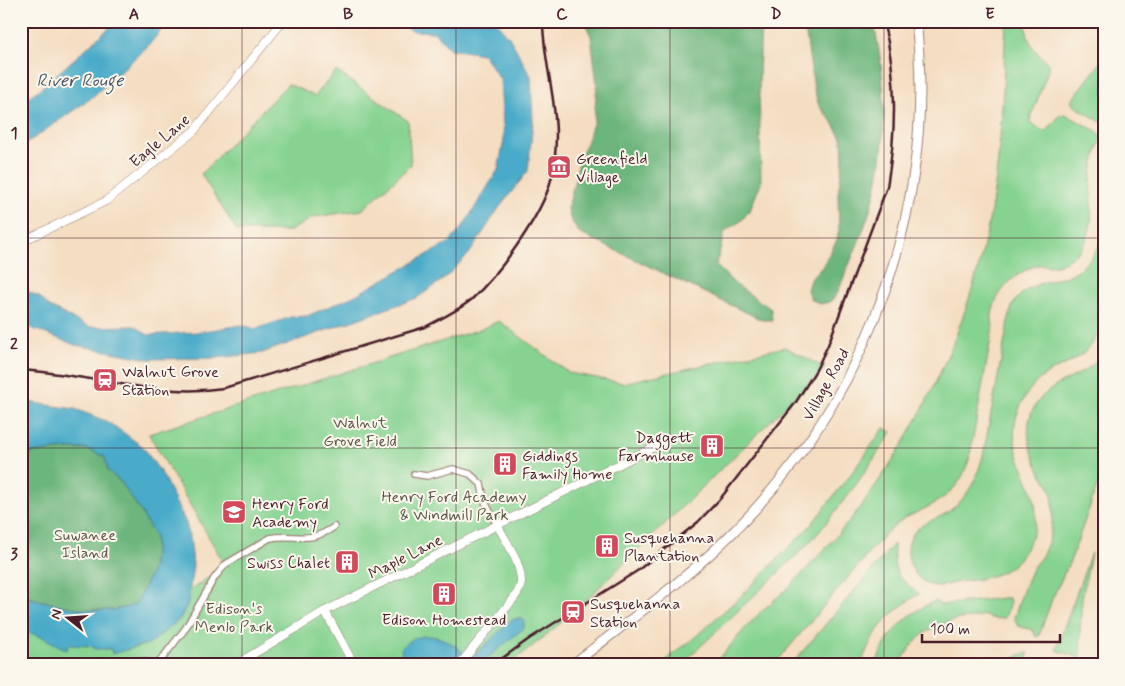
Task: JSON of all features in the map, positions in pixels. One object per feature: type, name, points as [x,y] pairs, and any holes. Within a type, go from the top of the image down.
[{"type":"street","name":"Eagle Lane","points":[[21,242],[106,201],[194,131],[283,21]]},
{"type":"street","name":"Village Road","points":[[572,665],[679,581],[745,520],[801,453],[818,428],[847,377],[864,343],[890,274],[900,244],[914,176],[919,134],[921,82],[916,21]]},
{"type":"street","name":"Maple Lane","points":[[235,665],[324,611],[672,438]]},
{"type":"street","points":[[414,474],[427,476],[453,469],[470,474],[481,484],[485,502],[521,574],[521,584],[515,596],[460,665]]},
{"type":"street","points":[[116,665],[141,661],[157,664],[180,635],[212,581],[226,564],[270,538],[278,536],[316,537],[334,528]]},
{"type":"street","points":[[324,611],[354,665]]},
{"type":"green space","points":[[584,21],[761,21],[759,81],[761,183],[750,210],[741,221],[725,231],[716,265],[735,284],[771,309],[772,320],[762,320],[579,233],[570,218],[568,209],[579,162],[594,121],[597,84],[591,36]]},
{"type":"green space","points":[[804,21],[873,21],[883,83],[884,126],[880,168],[873,202],[837,294],[830,302],[820,304],[811,299],[807,290],[810,280],[822,267],[837,240],[839,229],[838,194],[843,159],[842,140],[834,124],[819,106],[814,89]]},
{"type":"green space","points":[[1006,21],[1025,21],[1032,46],[1050,65],[1029,123],[1046,132],[1060,115],[1065,114],[1098,132],[1101,137],[1091,182],[1091,219],[1088,236],[1078,252],[1072,257],[1058,265],[1039,265],[1023,272],[1008,283],[997,298],[992,315],[993,327],[969,460],[956,486],[944,497],[903,519],[885,534],[774,665],[714,665],[749,624],[795,581],[851,519],[877,484],[900,448],[922,410],[941,371],[958,331],[972,290],[992,205],[1000,137]]},
{"type":"green space","points":[[1104,55],[1104,122],[1101,122],[1073,105],[1071,101],[1098,66]]},
{"type":"green space","points":[[336,71],[408,121],[411,165],[362,210],[314,217],[290,231],[237,231],[201,174],[288,84],[315,96]]},
{"type":"green space","points":[[1104,233],[1104,310],[1097,335],[1090,347],[1081,356],[1045,375],[1034,385],[1021,404],[1016,418],[1014,436],[1017,452],[1034,498],[1036,514],[1033,532],[1024,552],[1011,566],[986,578],[941,586],[924,582],[914,572],[908,558],[911,536],[920,527],[948,512],[962,500],[976,477],[984,451],[1009,318],[1014,303],[1026,290],[1044,282],[1064,277],[1078,270],[1094,254]]},
{"type":"green space","name":"Henry Ford Academy & Windmill Park","points":[[499,321],[569,373],[623,383],[785,347],[825,368],[572,614],[509,665],[21,665],[21,625],[111,649],[225,565],[149,434],[481,329]]},
{"type":"green space","points":[[1104,351],[1104,467],[1071,559],[1052,599],[1039,636],[1036,637],[1033,630],[1018,626],[1014,618],[1032,569],[1048,544],[1053,517],[1053,502],[1052,493],[1041,474],[1032,452],[1028,429],[1029,422],[1038,402],[1046,393],[1087,369]]},
{"type":"green space","points":[[884,428],[892,432],[858,482],[820,531],[681,665],[663,665],[671,655],[687,644],[739,598],[811,525]]},
{"type":"green space","name":"Suwanee Island","points":[[67,449],[87,449],[105,457],[108,471],[121,482],[141,511],[155,537],[152,570],[137,604],[108,610],[79,609],[21,596],[21,454]]},
{"type":"green space","points":[[894,544],[894,562],[897,573],[905,583],[919,594],[899,608],[876,632],[861,665],[791,665]]},
{"type":"green space","points":[[1091,553],[1082,599],[1081,658],[1056,650]]},
{"type":"green space","points":[[1009,598],[1010,602],[1005,618],[995,619],[982,615],[939,625],[917,640],[900,665],[876,665],[885,644],[898,626],[925,606],[936,601],[940,605]]},
{"type":"green space","points":[[1029,653],[1024,665],[1010,665],[1017,656]]},
{"type":"water","name":"River Rouge","points":[[117,21],[169,21],[148,46],[90,99],[21,147],[21,102],[40,89]]},
{"type":"water","points":[[397,21],[495,21],[509,37],[531,76],[533,122],[528,171],[499,208],[469,254],[444,279],[417,298],[262,353],[216,358],[149,359],[75,345],[21,324],[21,286],[41,298],[48,306],[89,327],[135,326],[148,335],[198,332],[242,325],[256,329],[291,317],[307,316],[354,296],[450,242],[464,225],[498,170],[504,140],[500,79],[483,54],[450,49],[434,32],[413,31]]},
{"type":"water","points":[[21,401],[75,409],[106,421],[143,447],[163,476],[186,523],[193,565],[188,603],[180,619],[151,643],[112,654],[111,649],[94,649],[93,646],[68,645],[67,650],[42,637],[21,630],[21,596],[79,609],[108,610],[136,604],[152,570],[155,537],[121,482],[108,471],[105,457],[87,449],[67,449],[21,454]]},
{"type":"water","points":[[519,618],[524,620],[524,628],[479,665],[408,665],[403,660],[401,649],[414,638],[422,636],[437,637],[445,640],[472,658],[511,620]]},
{"type":"railway","points":[[21,370],[46,372],[148,388],[173,390],[224,388],[425,327],[460,308],[482,289],[505,262],[526,232],[549,187],[556,148],[556,135],[543,21]]},
{"type":"railway","points":[[493,665],[529,639],[637,571],[698,522],[720,499],[796,402],[816,370],[828,345],[887,187],[894,125],[894,104],[891,62],[883,21]]},
{"type":"place","name":"Greenfield Village","points":[[559,167]]},
{"type":"place","name":"Walnut Grove Station","points":[[105,380]]},
{"type":"place","name":"Daggett Farmhouse","points":[[712,446]]},
{"type":"place","name":"Giddings Family Home","points":[[505,464]]},
{"type":"place","name":"Henry Ford Academy","points":[[234,512]]},
{"type":"place","name":"Susquehanna Plantation","points":[[607,546]]},
{"type":"place","name":"Swiss Chalet","points":[[347,562]]},
{"type":"place","name":"Edison Homestead","points":[[444,594]]},
{"type":"place","name":"Susquehanna Station","points":[[573,612]]},
{"type":"park label","name":"Walnut Grove Field","points":[[360,431]]},
{"type":"park label","name":"Edison's Menlo Park","points":[[234,617]]}]
